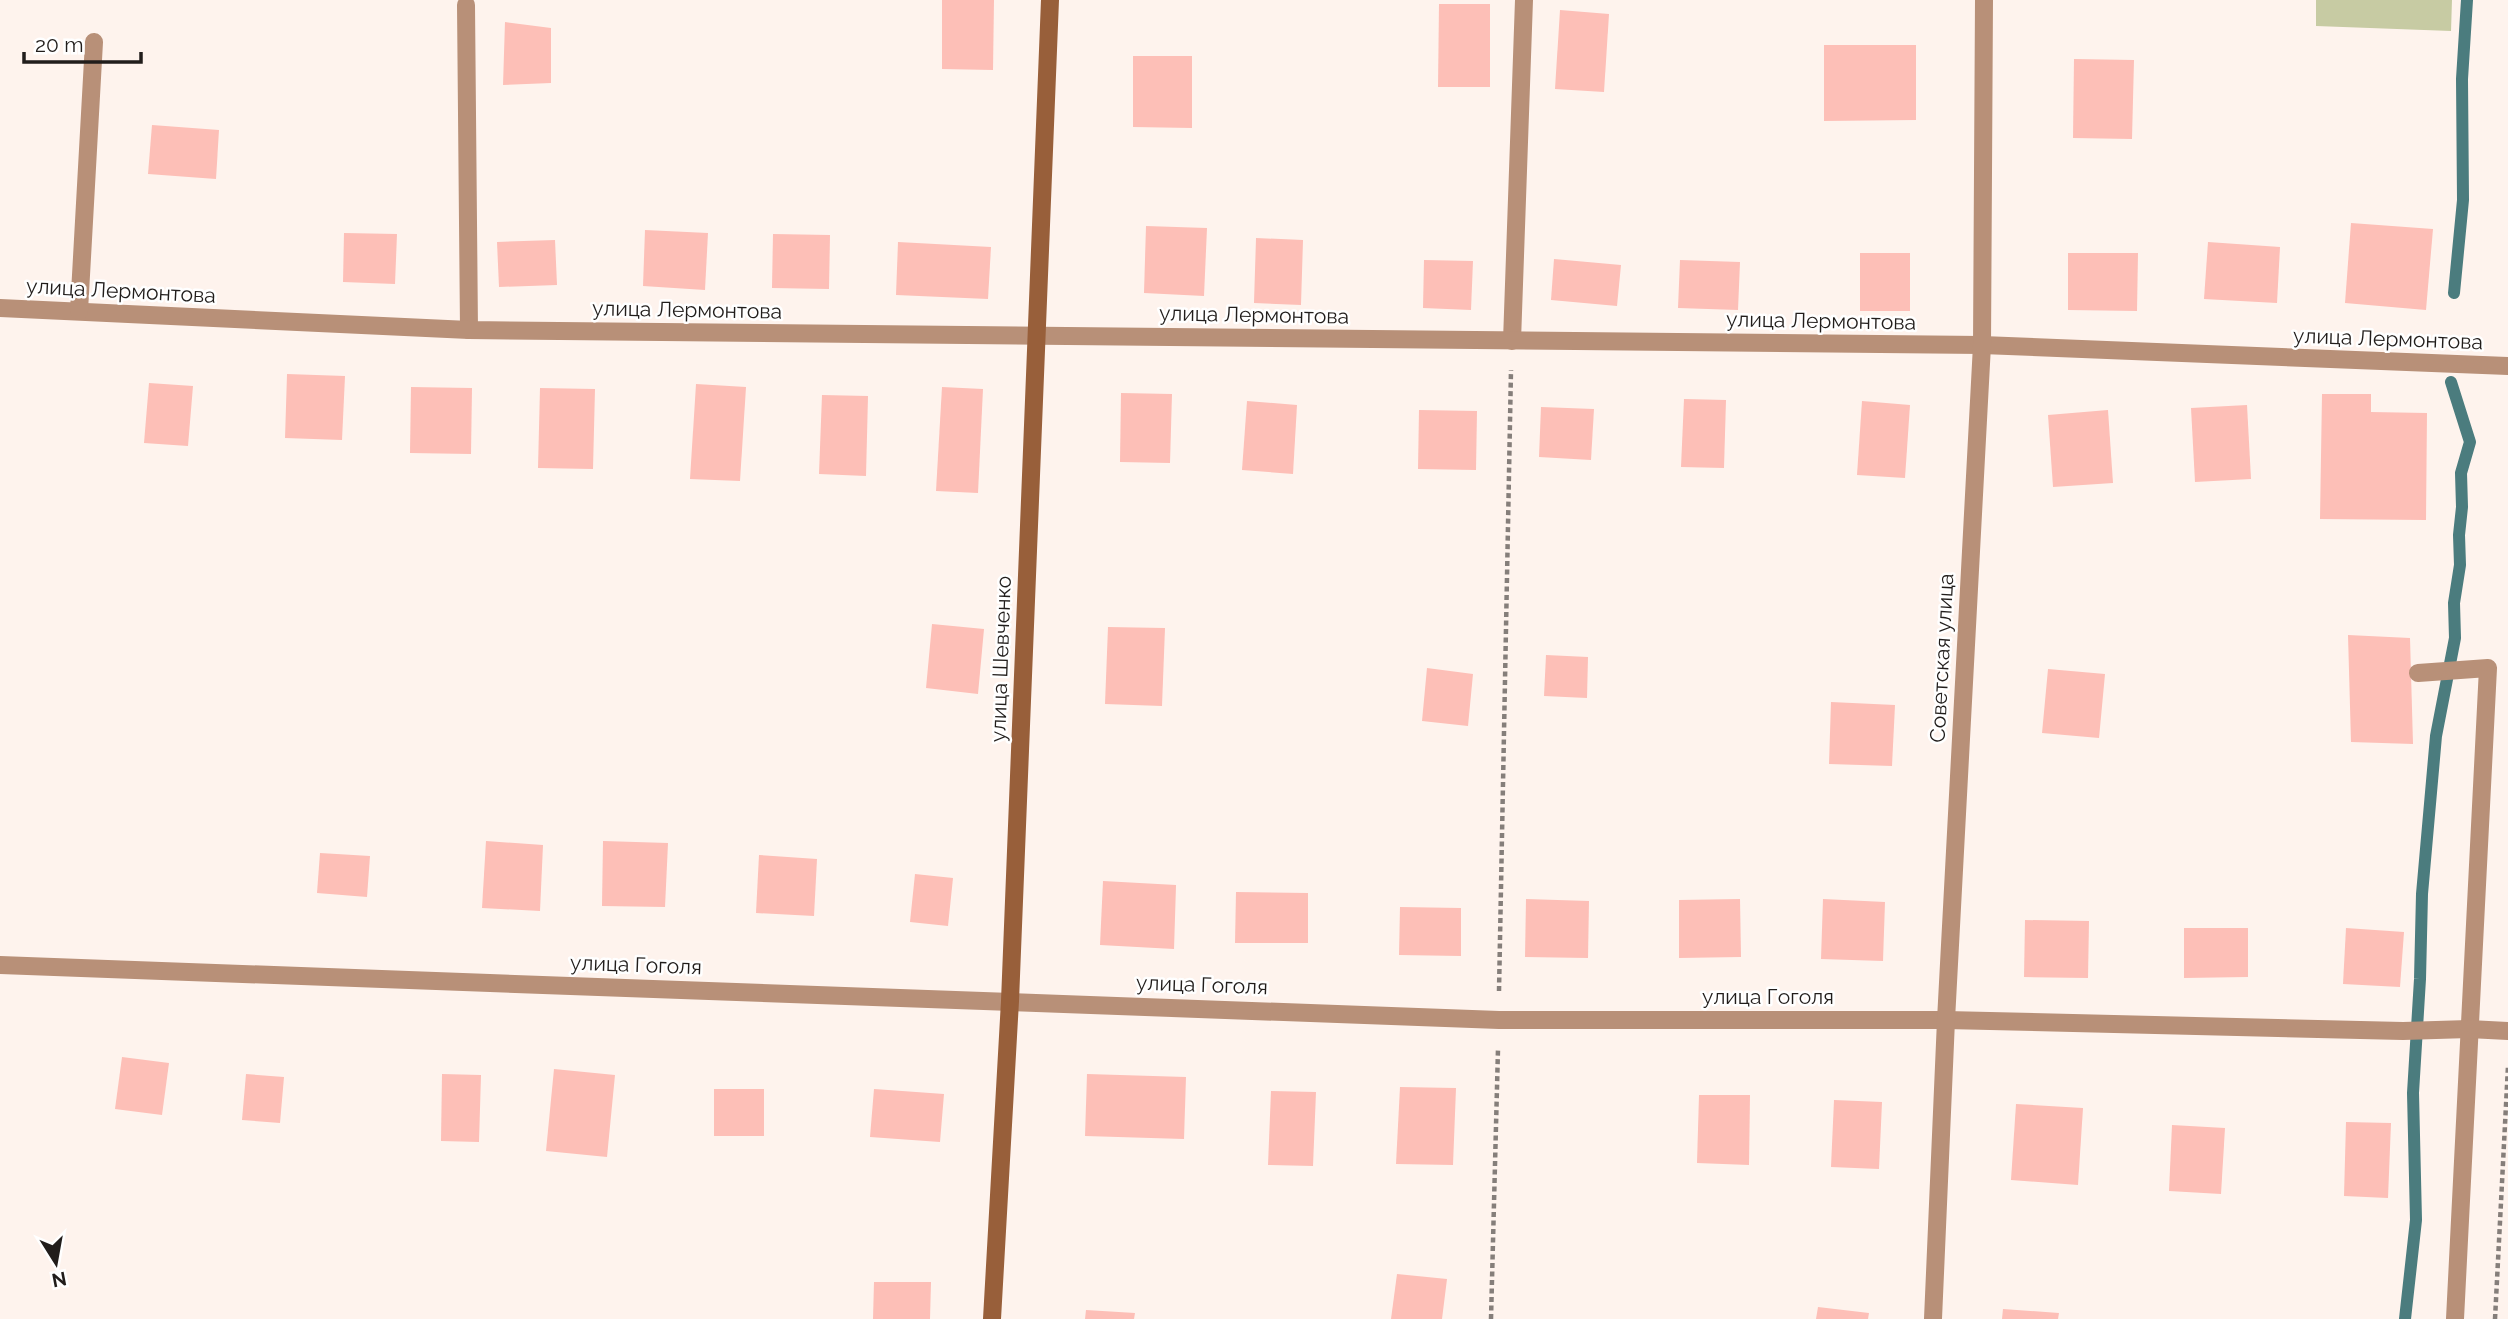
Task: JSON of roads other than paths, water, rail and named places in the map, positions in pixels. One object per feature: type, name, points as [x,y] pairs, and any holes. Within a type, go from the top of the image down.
[{"type":"street","name":"улица Шевченко","points":[[992,1319],[1010,1000],[1050,0]]},
{"type":"street","points":[[1512,341],[1524,0]]},
{"type":"street","name":"Советская улица","points":[[1933,1319],[1982,345],[1984,0]]},
{"type":"street","points":[[466,5],[469,330]]},
{"type":"street","points":[[79,311],[94,42]]},
{"type":"street","name":"улица Лермонтова","points":[[0,308],[469,330],[1982,345],[2508,366]]},
{"type":"street","points":[[2418,673],[2488,668],[2463,1029],[2455,1319]]},
{"type":"street","name":"улица Гоголя","points":[[0,965],[1499,1020],[1946,1020],[2403,1031],[2463,1029]]},
{"type":"street","points":[[2463,1029],[2508,1031]]},
{"type":"waterway","points":[[2454,293],[2463,200],[2462,79],[2467,0]]},
{"type":"waterway","points":[[2405,1319],[2416,1220],[2413,1093],[2422,894],[2436,736],[2455,638],[2454,603],[2460,565],[2461,473],[2470,442],[2451,382]]}]
